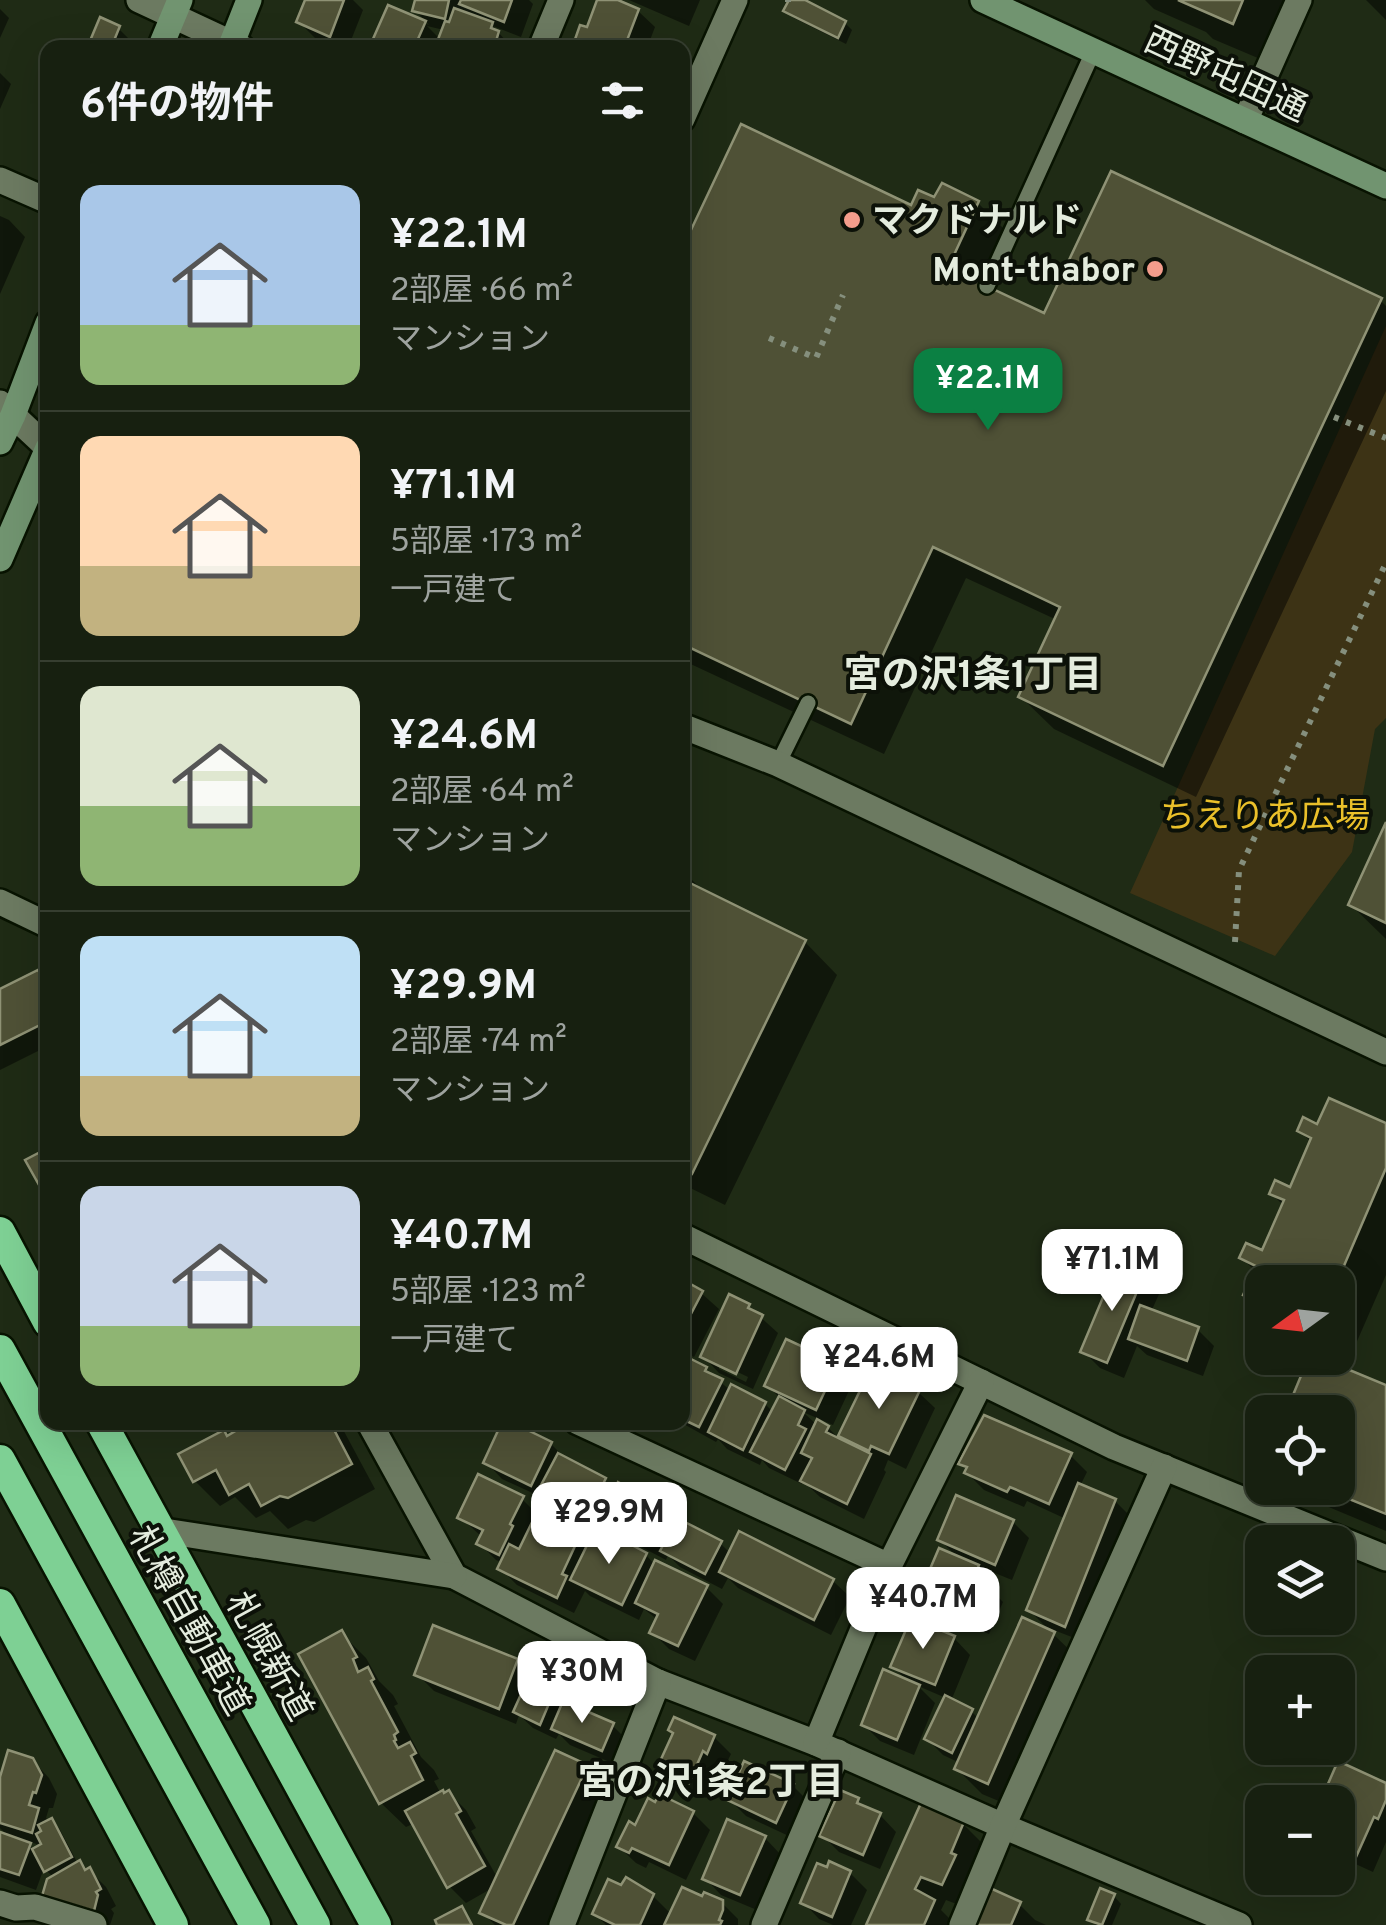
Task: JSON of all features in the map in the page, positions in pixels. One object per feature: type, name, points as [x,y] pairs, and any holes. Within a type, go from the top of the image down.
[{"type":"highway","points":[[0,1232],[40,1307]]},
{"type":"highway","name":"札樽自動車道","points":[[0,1350],[40,1423]]},
{"type":"highway","name":"札樽自動車道","points":[[44,1430],[315,1925]]},
{"type":"highway","name":"札幌新道","points":[[105,1430],[376,1925]]},
{"type":"highway","points":[[0,1460],[254,1925]]},
{"type":"highway","points":[[0,1604],[172,1925]]},
{"type":"street","points":[[139,0],[177,8],[226,40]]},
{"type":"street","points":[[237,40],[249,0]]},
{"type":"street","points":[[545,40],[561,0]]},
{"type":"street","points":[[690,101],[735,0]]},
{"type":"street","points":[[1246,122],[1300,0]]},
{"type":"street","name":"西野屯田通","points":[[997,3],[1093,52],[1386,186]]},
{"type":"street","points":[[163,40],[177,8]]},
{"type":"street","points":[[0,180],[40,198]]},
{"type":"street","points":[[0,442],[7,409],[40,340]]},
{"type":"street","points":[[7,409],[40,440]]},
{"type":"street","points":[[0,559],[40,466]]},
{"type":"street","points":[[690,729],[778,764],[1386,1052]]},
{"type":"street","points":[[0,902],[40,921]]},
{"type":"street","points":[[690,1240],[1114,1447],[1386,1558]]},
{"type":"street","points":[[764,1925],[889,1566],[980,1382]]},
{"type":"street","points":[[373,1430],[454,1576]]},
{"type":"street","points":[[595,1430],[889,1566]]},
{"type":"street","points":[[962,1925],[1164,1467]]},
{"type":"street","points":[[158,1530],[454,1576],[658,1682],[827,1748],[1238,1925]]},
{"type":"street","points":[[562,1925],[658,1682]]},
{"type":"street","points":[[8,1912],[35,1907],[94,1925]]},
{"type":"lane","points":[[987,286],[1093,52]]},
{"type":"lane","points":[[778,764],[808,704]]},
{"type":"path","points":[[770,338],[816,358],[843,295]]},
{"type":"path","points":[[1334,417],[1386,438]]},
{"type":"path","points":[[1235,942],[1239,870],[1386,563]]},
{"type":"green space","name":"ちえりあ広場","points":[[1386,326],[1386,718],[1375,729],[1352,852],[1275,956],[1130,893]]},
{"type":"building","points":[[305,0],[344,0],[330,37],[296,22]]},
{"type":"building","points":[[415,0],[449,0],[445,19],[412,11]]},
{"type":"building","points":[[461,0],[512,0],[504,22],[459,4]]},
{"type":"building","points":[[597,0],[618,0],[639,9],[627,40],[575,40],[580,25],[587,27]]},
{"type":"building","points":[[789,0],[805,0],[846,21],[838,38],[783,11]]},
{"type":"building","points":[[1178,0],[1243,0],[1233,24]]},
{"type":"building","points":[[388,5],[426,21],[418,40],[373,40]]},
{"type":"building","points":[[454,8],[493,22],[491,28],[499,31],[496,40],[438,40],[445,21],[449,22]]},
{"type":"building","points":[[100,17],[120,26],[114,40],[90,40]]},
{"type":"building","points":[[741,124],[911,205],[918,190],[934,197],[942,183],[979,201],[948,268],[1044,313],[1111,171],[1382,298],[1163,766],[1018,697],[1060,607],[933,547],[851,724],[690,648],[690,232]]},
{"type":"building","points":[[1386,822],[1386,923],[1348,905]]},
{"type":"building","points":[[690,883],[806,940],[690,1173]]},
{"type":"building","points":[[38,970],[40,974],[40,1025],[0,1045],[0,989]]},
{"type":"building","points":[[1329,1098],[1386,1123],[1386,1168],[1344,1265],[1254,1265],[1239,1258],[1246,1243],[1262,1250],[1284,1200],[1269,1194],[1275,1180],[1290,1187],[1311,1138],[1297,1131],[1303,1117],[1317,1124]]},
{"type":"building","points":[[40,1152],[40,1187],[25,1160]]},
{"type":"building","points":[[1117,1264],[1144,1275],[1107,1363],[1080,1352]]},
{"type":"building","points":[[690,1284],[703,1291],[690,1316]]},
{"type":"building","points":[[729,1294],[763,1315],[736,1374],[700,1357]]},
{"type":"building","points":[[1140,1305],[1199,1327],[1187,1361],[1128,1339]]},
{"type":"building","points":[[786,1339],[838,1363],[816,1410],[764,1386]]},
{"type":"building","points":[[690,1358],[723,1379],[699,1427],[690,1423]]},
{"type":"building","points":[[872,1366],[920,1390],[889,1454],[871,1446],[869,1451],[838,1436]]},
{"type":"building","points":[[1355,1372],[1386,1385],[1386,1514],[1355,1501],[1355,1395],[1293,1395],[1301,1375]]},
{"type":"building","points":[[731,1384],[766,1402],[743,1450],[708,1432]]},
{"type":"building","points":[[779,1396],[805,1410],[798,1425],[806,1429],[785,1470],[750,1452]]},
{"type":"building","points":[[984,1415],[1072,1453],[1049,1504],[1010,1487],[1007,1492],[964,1473],[967,1467],[958,1464]]},
{"type":"building","points":[[817,1419],[829,1426],[826,1432],[871,1454],[847,1504],[800,1481],[812,1458],[801,1453]]},
{"type":"building","points":[[224,1430],[227,1436],[237,1430],[334,1430],[352,1464],[288,1498],[280,1496],[261,1506],[249,1484],[229,1495],[216,1470],[193,1482],[178,1454]]},
{"type":"building","points":[[498,1430],[527,1430],[552,1442],[531,1486],[483,1463]]},
{"type":"building","points":[[558,1453],[606,1478],[589,1512],[540,1487]]},
{"type":"building","points":[[478,1474],[524,1496],[499,1555],[476,1544],[483,1530],[457,1518]]},
{"type":"building","points":[[618,1482],[670,1504],[649,1545],[616,1528],[619,1522],[601,1513]]},
{"type":"building","points":[[1078,1483],[1116,1499],[1065,1627],[1026,1610]]},
{"type":"building","points":[[956,1495],[1014,1520],[995,1565],[937,1540]]},
{"type":"building","points":[[538,1510],[582,1531],[562,1574],[567,1576],[557,1598],[497,1569],[509,1544],[519,1549]]},
{"type":"building","points":[[677,1518],[722,1541],[705,1574],[660,1551]]},
{"type":"building","points":[[594,1531],[647,1553],[622,1605],[570,1580]]},
{"type":"building","points":[[739,1531],[834,1579],[814,1620],[719,1572]]},
{"type":"building","points":[[939,1548],[979,1565],[974,1578],[987,1583],[972,1619],[934,1603],[940,1590],[924,1583]]},
{"type":"building","points":[[655,1560],[708,1585],[678,1646],[649,1633],[658,1614],[635,1603]]},
{"type":"building","points":[[1022,1617],[1055,1632],[988,1784],[954,1769]]},
{"type":"building","points":[[913,1619],[955,1636],[935,1685],[890,1667]]},
{"type":"building","points":[[433,1625],[518,1659],[499,1709],[414,1675]]},
{"type":"building","points":[[342,1630],[357,1657],[353,1659],[358,1672],[368,1667],[374,1679],[371,1681],[398,1732],[394,1741],[398,1748],[410,1742],[416,1753],[411,1756],[423,1780],[379,1804],[298,1654]]},
{"type":"building","points":[[541,1658],[569,1670],[540,1725],[513,1712]]},
{"type":"building","points":[[883,1669],[920,1685],[897,1740],[861,1725]]},
{"type":"building","points":[[945,1695],[973,1709],[952,1753],[924,1739]]},
{"type":"building","points":[[563,1701],[614,1723],[602,1751],[551,1729]]},
{"type":"building","points":[[674,1717],[715,1735],[689,1783],[657,1768],[673,1733],[668,1730]]},
{"type":"building","points":[[8,1750],[33,1758],[42,1775],[29,1805],[39,1808],[32,1833],[0,1823],[0,1777]]},
{"type":"building","points":[[555,1750],[588,1765],[513,1925],[506,1925],[479,1913]]},
{"type":"building","points":[[744,1761],[794,1784],[776,1823],[727,1800]]},
{"type":"building","points":[[1336,1765],[1347,1765],[1386,1783],[1386,1800],[1356,1857],[1355,1785],[1328,1785]]},
{"type":"building","points":[[449,1790],[461,1811],[456,1814],[485,1866],[447,1888],[405,1811]]},
{"type":"building","points":[[840,1790],[859,1798],[857,1803],[881,1813],[863,1855],[819,1836]]},
{"type":"building","points":[[659,1794],[694,1811],[669,1865],[632,1848],[629,1853],[616,1847],[629,1821],[635,1825],[648,1798],[655,1802]]},
{"type":"building","points":[[921,1803],[964,1822],[951,1853],[956,1855],[942,1885],[921,1877],[915,1889],[935,1900],[924,1925],[866,1925]]},
{"type":"building","points":[[52,1818],[72,1857],[44,1872],[32,1849],[41,1844],[36,1834],[41,1831],[38,1825]]},
{"type":"building","points":[[727,1819],[766,1836],[740,1895],[702,1879]]},
{"type":"building","points":[[0,1832],[31,1843],[19,1875],[0,1869]]},
{"type":"building","points":[[80,1860],[85,1870],[90,1867],[101,1889],[96,1892],[94,1911],[42,1896],[47,1879]]},
{"type":"building","points":[[829,1861],[851,1871],[832,1917],[800,1903],[817,1863],[827,1867]]},
{"type":"building","points":[[626,1877],[654,1894],[640,1925],[615,1925],[592,1914],[608,1879],[621,1885]]},
{"type":"building","points":[[682,1887],[723,1900],[720,1925],[664,1925]]},
{"type":"building","points":[[990,1888],[1021,1902],[1011,1925],[974,1925]]},
{"type":"building","points":[[1100,1888],[1115,1894],[1102,1925],[1087,1920]]},
{"type":"building","points":[[462,1906],[472,1925],[437,1925],[435,1920]]},
{"type":"place","name":"マクドナルド","points":[[852,220]]},
{"type":"place","name":"Mont-thabor","points":[[1155,269]]},
{"type":"district","name":"宮の沢1条1丁目","points":[[973,674]]},
{"type":"district","name":"宮の沢1条2丁目","points":[[711,1781]]}]
